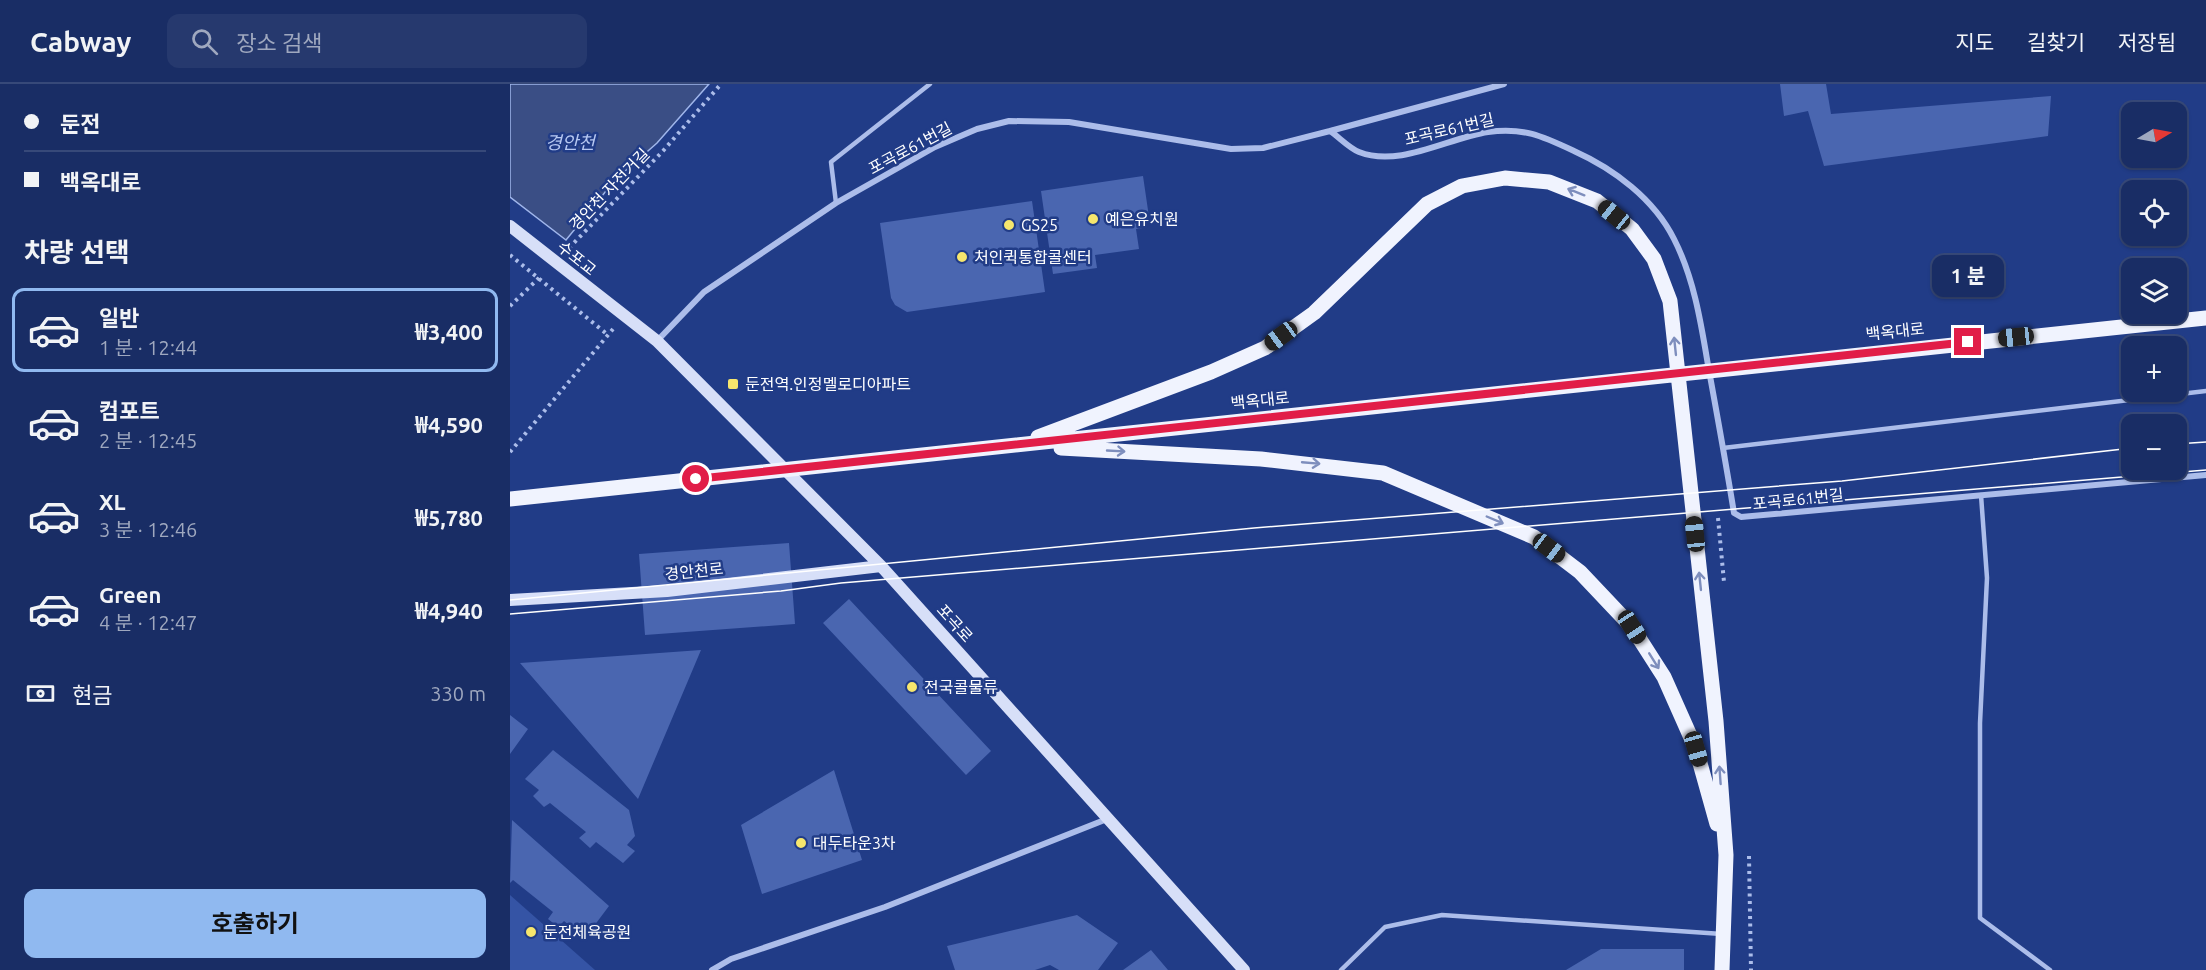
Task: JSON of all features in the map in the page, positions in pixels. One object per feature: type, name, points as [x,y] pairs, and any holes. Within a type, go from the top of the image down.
[{"type":"main road","points":[[1016,446],[1211,372],[1265,348],[1314,313],[1427,204],[1462,186],[1505,178],[1549,182],[1597,201],[1632,229],[1654,259],[1670,301],[1716,721],[1726,855],[1722,970]]},
{"type":"main road","name":"백옥대로","points":[[510,499],[1016,446],[1642,375],[2206,318]]},
{"type":"main road","points":[[1016,446],[1261,459],[1383,473],[1534,537],[1580,572],[1632,627],[1664,677],[1696,749],[1726,855]]},
{"type":"street","points":[[1330,131],[1504,84]]},
{"type":"street","name":"포곡로61번길","points":[[657,341],[704,292],[836,203],[935,147],[977,129],[1009,121],[1069,122],[1231,148],[1263,148],[1330,131],[1359,152],[1381,156],[1409,153],[1486,132],[1518,129],[1541,135],[1590,158],[1625,181],[1653,208],[1674,238],[1690,279],[1734,513],[1741,517],[2206,475]]},
{"type":"street","name":"수포교","points":[[510,226],[622,317]]},
{"type":"street","name":"포곡로","points":[[622,317],[657,341],[881,566],[1244,970]]},
{"type":"street","name":"경안천로","points":[[510,600],[667,591],[881,566]]},
{"type":"street","points":[[711,970],[731,959],[885,907],[1107,819]]},
{"type":"lane","points":[[836,203],[831,162],[930,84]]},
{"type":"lane","points":[[1723,447],[2206,391]]},
{"type":"lane","points":[[1981,494],[1987,578],[1980,723],[1980,918],[2050,970]]},
{"type":"lane","points":[[1341,970],[1385,927],[1442,915],[1724,934]]},
{"type":"path","name":"경안천 자전거길","points":[[564,252],[663,151],[721,84]]},
{"type":"path","points":[[510,255],[608,335]]},
{"type":"path","points":[[510,306],[548,269]]},
{"type":"path","points":[[510,452],[622,317]]},
{"type":"shaded area","name":"둔전체육공원","points":[[510,895],[595,970],[510,970]]},
{"type":"water","name":"경안천","points":[[510,84],[709,84],[657,143],[615,180],[566,240],[510,197]]},
{"type":"building","points":[[1780,84],[1826,84],[1831,114],[2051,96],[2048,136],[1824,166],[1808,111],[1784,116]]},
{"type":"building","points":[[1143,176],[1149,217],[1143,228],[1136,229],[1139,249],[1095,255],[1097,268],[1053,274],[1041,191]]},
{"type":"building","points":[[1032,201],[1045,292],[907,312],[895,305],[891,298],[880,223]]},
{"type":"building","points":[[789,543],[795,624],[645,635],[639,554]]},
{"type":"building","points":[[849,599],[991,751],[966,775],[823,623]]},
{"type":"building","points":[[701,650],[638,799],[520,663]]},
{"type":"building","points":[[510,715],[528,729],[510,754]]},
{"type":"building","points":[[553,750],[629,810],[635,836],[627,845],[635,851],[623,863],[596,842],[590,848],[579,838],[586,832],[550,803],[544,807],[533,796],[539,790],[525,779]]},
{"type":"building","name":"대두타운3차","points":[[834,770],[862,860],[762,894],[741,825]]},
{"type":"building","points":[[512,820],[609,906],[585,938],[564,921],[558,927],[548,919],[553,912],[513,880],[510,883]]},
{"type":"building","points":[[1077,915],[1118,943],[1098,970],[1059,970],[1050,965],[1035,970],[955,970],[947,946]]},
{"type":"building","points":[[1601,949],[1684,949],[1684,970],[1566,970]]},
{"type":"building","points":[[1151,950],[1168,970],[1123,970]]},
{"type":"tram line","points":[[2187,443],[2206,442]]},
{"type":"tram line","points":[[510,600],[1254,528],[1842,481],[2121,449]]},
{"type":"tram line","points":[[510,614],[781,591],[841,583],[2206,470]]},
{"type":"place","name":"예은유치원","points":[[1093,219]]},
{"type":"place","name":"GS25","points":[[1009,225]]},
{"type":"place","name":"처인퀵통합콜센터","points":[[962,257]]},
{"type":"place","name":"둔전역.인정멜로디아파트","points":[[733,384]]},
{"type":"place","name":"전국콜물류","points":[[912,687]]},
{"type":"place","name":"대두타운3차","points":[[801,843]]},
{"type":"place","name":"둔전체육공원","points":[[531,932]]},
{"type":"route","points":[[696,479],[1968,342]]}]
